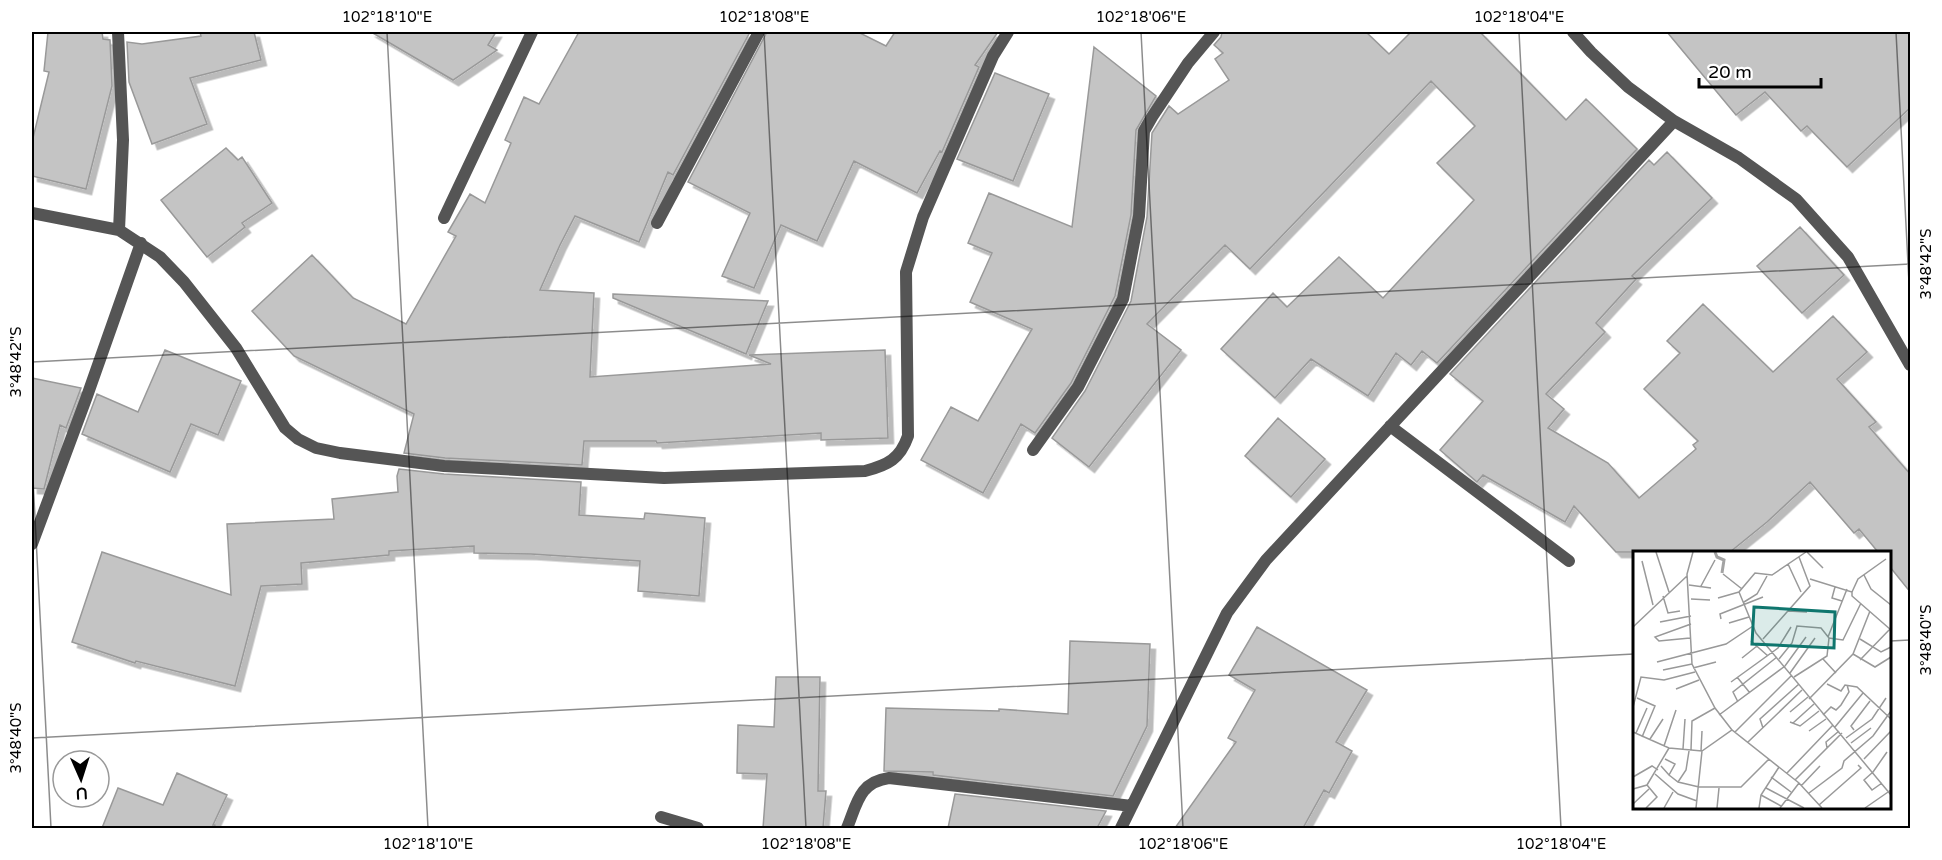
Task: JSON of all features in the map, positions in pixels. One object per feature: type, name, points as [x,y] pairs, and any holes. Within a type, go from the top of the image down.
[{"type":"street","points":[[118,32],[123,140],[119,230]]},
{"type":"street","points":[[444,218],[532,32]]},
{"type":"street","points":[[657,223],[759,32]]},
{"type":"street","points":[[32,213],[119,230],[160,256],[237,348],[285,428],[298,439],[316,448],[444,466],[664,478],[865,471],[881,467],[894,458],[903,450],[908,436],[906,272],[923,217],[993,56],[1008,32]]},
{"type":"street","points":[[1033,450],[1078,387],[1123,299],[1139,216],[1144,131],[1188,63],[1214,32]]},
{"type":"street","points":[[1573,32],[1628,87],[1674,121],[1739,158],[1796,199],[1848,257],[1911,365]]},
{"type":"street","points":[[1121,828],[1227,613],[1266,561],[1674,121]]},
{"type":"street","points":[[32,544],[141,243]]},
{"type":"street","points":[[1390,426],[1569,561]]},
{"type":"street","points":[[848,828],[862,792],[876,780],[889,778],[1132,806]]},
{"type":"street","points":[[661,817],[698,828]]},
{"type":"building","points":[[48,32],[102,32],[103,39],[110,40],[112,86],[86,189],[32,176],[32,142],[49,72],[44,71]]},
{"type":"building","points":[[200,32],[254,32],[261,60],[190,78],[207,124],[152,144],[129,82],[127,42],[142,44],[201,36]]},
{"type":"building","points":[[371,32],[496,32],[488,45],[497,50],[453,80]]},
{"type":"building","points":[[579,32],[750,32],[673,175],[668,172],[639,242],[575,216],[560,245],[540,290],[594,293],[590,377],[771,364],[749,355],[885,350],[888,438],[821,440],[821,433],[657,443],[656,441],[584,441],[582,465],[445,458],[404,453],[414,414],[294,356],[252,311],[312,255],[353,298],[406,324],[456,236],[448,232],[470,194],[485,203],[511,143],[505,140],[524,97],[539,104]]},
{"type":"building","points":[[767,32],[858,32],[886,46],[895,32],[998,32],[975,65],[979,67],[942,152],[940,151],[917,193],[854,161],[817,241],[781,225],[754,288],[722,276],[750,213],[688,182]]},
{"type":"building","points":[[1222,32],[1366,32],[1389,54],[1411,32],[1480,32],[1566,120],[1586,99],[1637,149],[1437,363],[1422,351],[1411,365],[1396,353],[1368,396],[1311,359],[1275,398],[1221,349],[1273,293],[1287,307],[1339,257],[1383,298],[1474,200],[1437,163],[1475,126],[1431,81],[1250,269],[1225,245],[1147,324],[1181,350],[1089,467],[1052,438],[1085,391],[1131,301],[1147,217],[1152,133],[1169,106],[1178,114],[1229,80],[1215,59],[1223,53],[1214,45]]},
{"type":"building","points":[[1667,32],[1911,32],[1911,107],[1847,167],[1807,126],[1801,131],[1765,92],[1736,115]]},
{"type":"building","points":[[1094,47],[1156,96],[1136,130],[1131,215],[1115,296],[1071,383],[1035,433],[1021,424],[983,493],[921,460],[951,407],[978,421],[1032,329],[970,302],[992,253],[968,243],[989,193],[1072,227]]},
{"type":"building","points":[[995,73],[1049,94],[1013,181],[957,159]]},
{"type":"building","points":[[226,148],[238,160],[242,157],[272,203],[242,223],[245,227],[207,257],[161,200]]},
{"type":"building","points":[[1667,152],[1712,198],[1632,276],[1636,279],[1596,323],[1605,332],[1546,394],[1564,409],[1548,428],[1608,463],[1639,498],[1696,449],[1693,445],[1698,441],[1644,389],[1680,353],[1667,341],[1703,304],[1773,372],[1833,316],[1867,352],[1837,379],[1876,422],[1869,427],[1911,475],[1911,593],[1891,568],[1891,551],[1877,551],[1859,529],[1854,533],[1810,482],[1731,551],[1616,552],[1574,506],[1565,522],[1483,475],[1477,482],[1440,450],[1483,401],[1450,374],[1649,160],[1654,165]]},
{"type":"building","points":[[1800,227],[1844,275],[1802,313],[1757,266]]},
{"type":"building","points":[[613,294],[768,301],[746,354],[613,298]]},
{"type":"building","points":[[165,350],[241,381],[218,435],[191,424],[170,472],[82,434],[97,394],[138,412]]},
{"type":"building","points":[[32,378],[81,388],[66,428],[60,425],[44,489],[32,488]]},
{"type":"building","points":[[1278,418],[1325,459],[1291,497],[1245,456]]},
{"type":"building","points":[[399,469],[581,482],[579,515],[644,519],[645,513],[705,518],[699,596],[638,591],[640,561],[474,553],[474,546],[389,551],[389,555],[301,563],[302,584],[261,586],[235,686],[136,661],[135,663],[72,642],[102,552],[231,595],[227,524],[334,519],[332,499],[398,492]]},
{"type":"building","points":[[1257,627],[1367,690],[1336,742],[1352,751],[1329,793],[1324,790],[1303,828],[1175,828],[1236,742],[1228,738],[1255,690],[1229,675]]},
{"type":"building","points":[[1070,641],[1150,644],[1147,726],[1113,796],[933,775],[933,772],[884,771],[886,708],[999,711],[999,709],[1068,714]]},
{"type":"building","points":[[776,677],[820,677],[818,791],[826,791],[823,828],[763,828],[767,774],[737,773],[738,725],[774,727]]},
{"type":"building","points":[[177,773],[227,795],[213,825],[215,828],[102,828],[118,788],[163,805]]},
{"type":"building","points":[[955,794],[1106,811],[1097,828],[948,828]]}]
